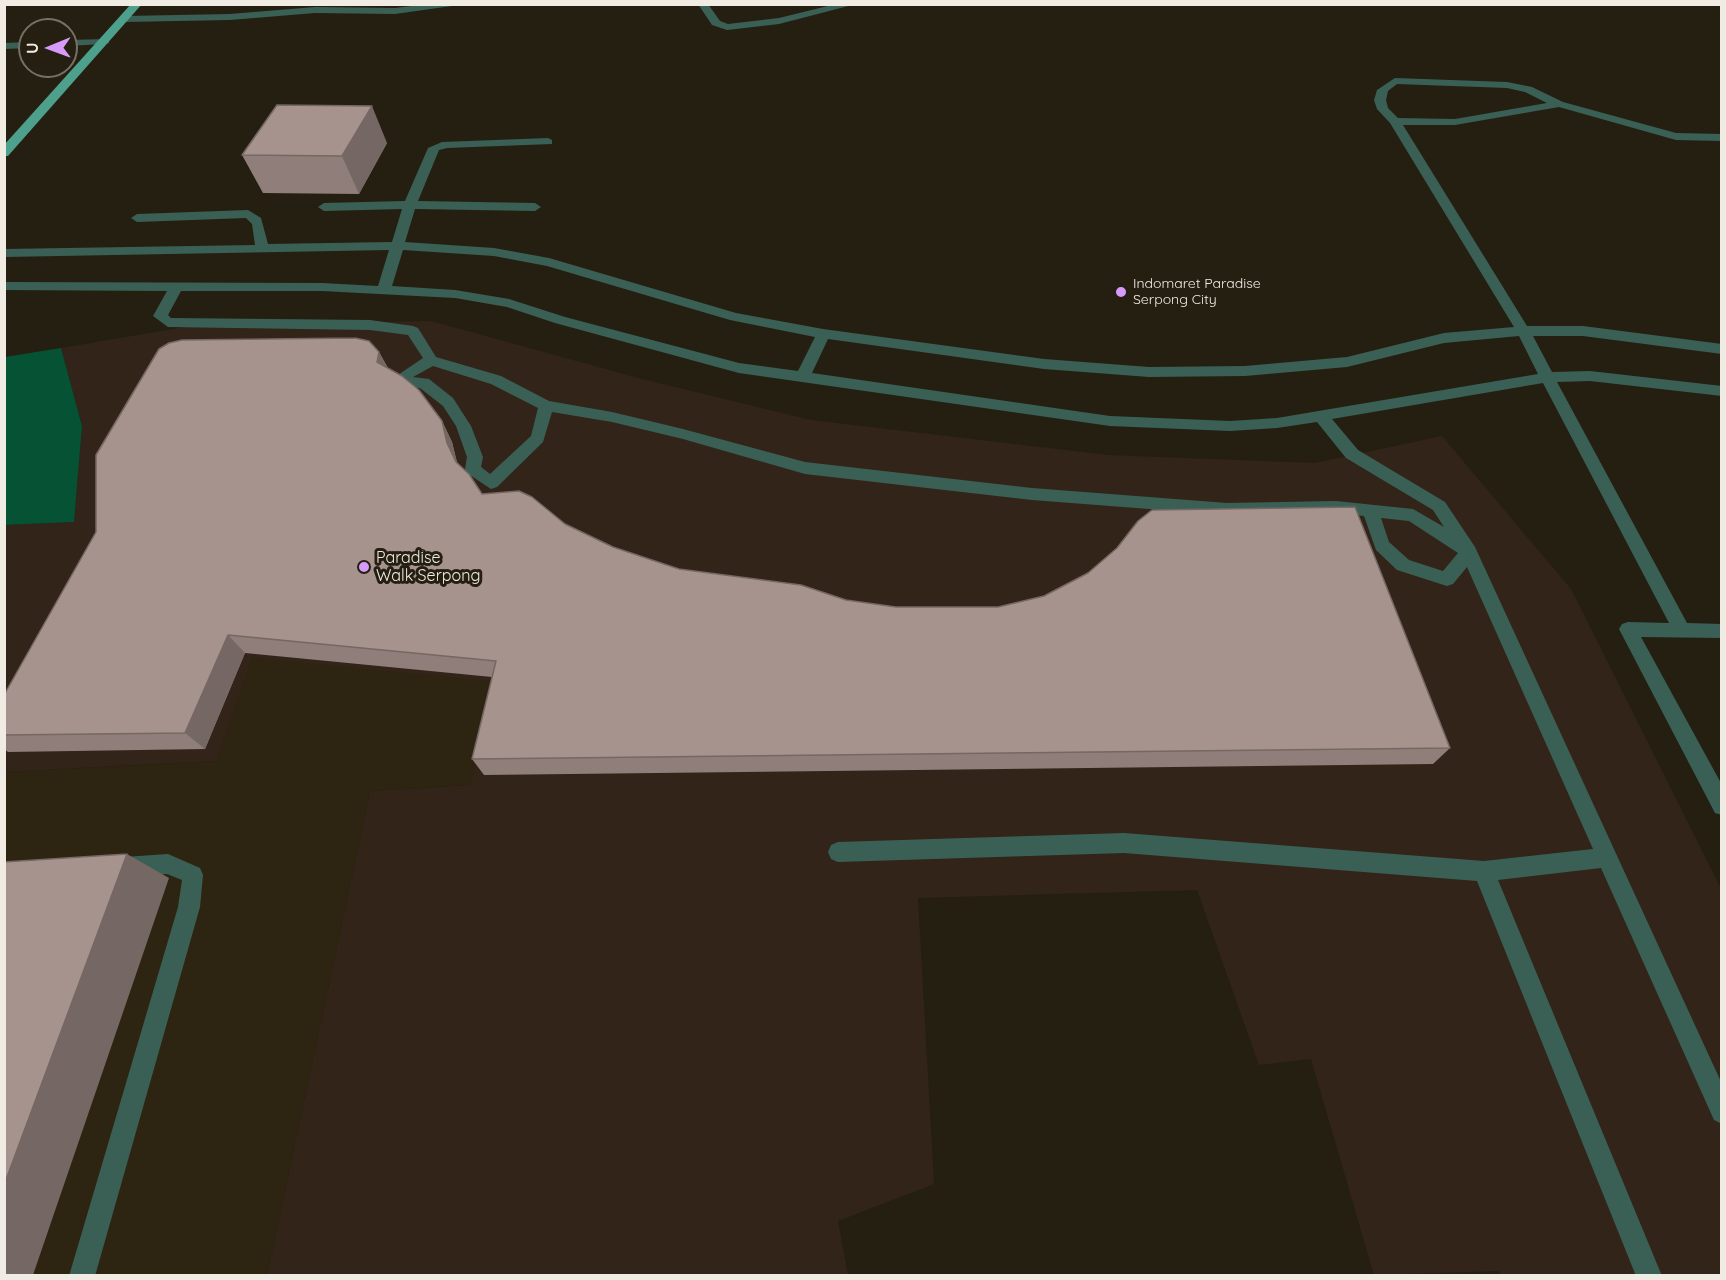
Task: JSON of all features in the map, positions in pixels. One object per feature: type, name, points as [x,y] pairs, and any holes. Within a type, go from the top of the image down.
[{"type":"main road","points":[[4,153],[137,4]]},
{"type":"street","points":[[124,19],[230,17],[315,10],[395,11],[462,4]]},
{"type":"street","points":[[703,4],[716,23],[727,27],[779,21],[851,4]]},
{"type":"street","points":[[78,42],[105,41]]},
{"type":"street","points":[[1681,629],[1523,331],[1395,121],[1383,109],[1380,100],[1383,90],[1395,81],[1507,85],[1528,89],[1559,104],[1676,136],[1722,138]]},
{"type":"street","points":[[1395,121],[1455,122],[1559,104]]},
{"type":"street","points":[[384,289],[400,246],[410,205],[434,148],[446,144],[548,142]]},
{"type":"street","points":[[324,207],[410,205],[535,207]]},
{"type":"street","points":[[137,218],[248,214],[255,218],[258,224],[262,248]]},
{"type":"street","points":[[4,253],[400,246],[494,252],[549,262],[735,317],[823,334],[1044,364],[1149,372],[1245,371],[1347,362],[1444,338],[1523,331],[1583,331],[1722,349]]},
{"type":"street","points":[[4,286],[384,289],[454,294],[509,303],[560,320],[739,368],[1110,420],[1230,426],[1277,423],[1548,377],[1590,376],[1722,391]]},
{"type":"street","points":[[176,287],[160,316],[168,322],[370,325],[413,331],[431,360],[496,380],[546,406],[612,417],[805,468],[1044,495],[1227,509],[1336,507],[1413,515],[1469,552]]},
{"type":"street","points":[[803,377],[823,334]]},
{"type":"street","points":[[431,360],[396,381],[424,383],[448,402],[463,426],[475,457],[474,469],[491,483],[538,438],[546,406]]},
{"type":"street","points":[[1320,416],[1352,454],[1439,506],[1469,552],[1722,1112]]},
{"type":"street","points":[[1370,511],[1382,545],[1403,565],[1447,579],[1469,552]]},
{"type":"street","points":[[1722,631],[1628,629],[1722,806]]},
{"type":"street","points":[[838,852],[1124,843],[1484,871],[1606,858]]},
{"type":"street","points":[[82,1275],[189,907],[193,875],[168,864],[100,870]]},
{"type":"street","points":[[1484,871],[1649,1275]]},
{"type":"shaded area","points":[[431,321],[642,379],[811,420],[1108,455],[1315,463],[1442,436],[1571,589],[1721,889],[1721,1275],[1501,1276],[1498,1271],[1374,1275],[1311,1059],[1259,1065],[1197,890],[918,898],[934,1184],[838,1221],[848,1275],[267,1275],[370,791],[471,785],[216,761],[5,772],[5,525],[74,522],[82,426],[61,348],[197,325]]},
{"type":"shaded area","points":[[252,658],[495,682],[471,785],[370,791],[267,1275],[5,1276],[5,772],[216,761]]},
{"type":"green space","points":[[61,348],[82,426],[74,522],[5,525],[5,357]]},
{"type":"building","points":[[277,105],[372,106],[342,156],[242,155]]},
{"type":"building","name":"Paradise Walk Serpong","points":[[355,338],[369,341],[379,352],[377,362],[402,376],[419,390],[442,421],[447,443],[456,462],[469,474],[482,494],[519,491],[532,497],[565,524],[613,547],[679,569],[801,585],[846,600],[896,607],[998,607],[1044,596],[1088,573],[1117,548],[1138,521],[1152,510],[1355,507],[1450,748],[472,759],[496,661],[228,635],[185,733],[4,735],[4,695],[96,532],[96,455],[159,349],[169,343],[182,340]]},
{"type":"building","points":[[127,854],[4,1185],[4,862]]},
{"type":"place","name":"Indomaret Paradise Serpong City","points":[[1121,292]]},
{"type":"place","name":"Paradise Walk Serpong","points":[[364,567]]}]
